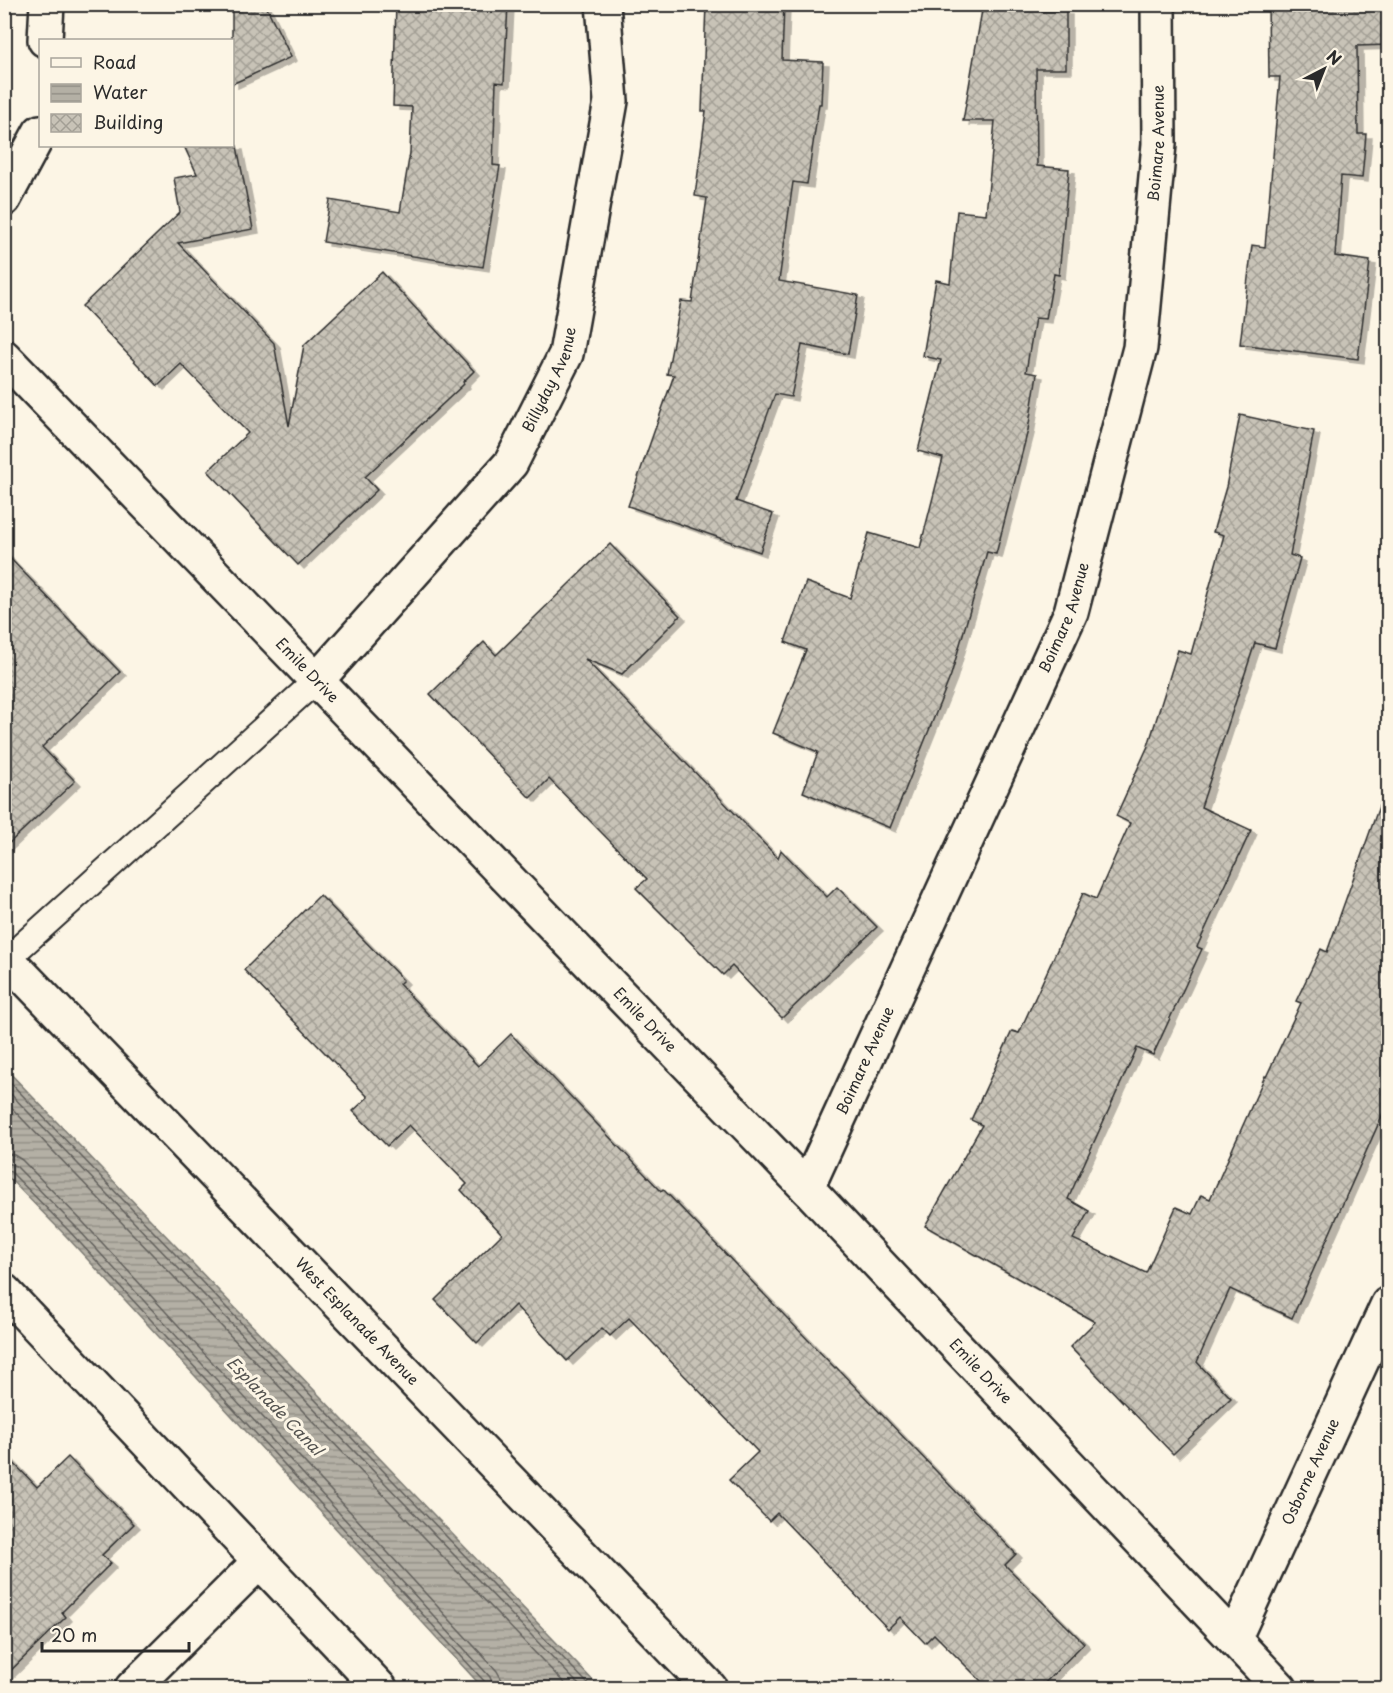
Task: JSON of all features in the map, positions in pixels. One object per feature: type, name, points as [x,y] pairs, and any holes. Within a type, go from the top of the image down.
[{"type":"street","points":[[45,39],[47,4]]},
{"type":"street","name":"Billyday Avenue","points":[[318,679],[511,464],[566,354],[610,101],[603,4]]},
{"type":"street","name":"Boimare Avenue","points":[[807,1188],[1071,612],[1140,348],[1159,144],[1158,4]]},
{"type":"street","points":[[4,199],[39,134]]},
{"type":"street","name":"Emile Drive","points":[[4,357],[318,679],[807,1188],[1280,1689]]},
{"type":"street","name":"West Esplanade Avenue","points":[[6,958],[710,1689]]},
{"type":"street","points":[[4,1291],[380,1689]]},
{"type":"street","name":"Osborne Avenue","points":[[1234,1639],[1389,1304]]},
{"type":"street","points":[[132,1689],[259,1562]]},
{"type":"lane","points":[[6,958],[318,679]]},
{"type":"water","name":"Esplanade Canal","points":[[4,1068],[600,1688],[483,1688],[66,1236],[5,1174]]},
{"type":"building","points":[[232,4],[265,4],[291,57],[234,83],[234,39],[232,39]]},
{"type":"building","points":[[396,4],[508,4],[504,83],[496,82],[493,165],[500,166],[483,267],[323,242],[330,200],[400,212],[410,153],[412,107],[393,106]]},
{"type":"building","points":[[706,4],[784,4],[782,60],[823,62],[821,104],[819,104],[807,184],[793,182],[779,281],[858,295],[848,354],[802,345],[791,397],[775,394],[736,501],[773,514],[760,552],[628,506],[674,375],[667,374],[681,301],[692,302],[707,198],[695,196],[706,111],[702,111]]},
{"type":"building","points":[[1268,4],[1389,4],[1389,45],[1357,46],[1358,134],[1366,134],[1362,178],[1341,176],[1335,256],[1370,261],[1358,359],[1240,344],[1252,245],[1265,247],[1280,77],[1269,77]]},
{"type":"building","points":[[982,10],[1066,11],[1066,69],[1036,69],[1037,166],[1069,169],[1059,275],[1054,274],[1046,319],[1035,318],[1026,372],[1037,374],[1028,430],[996,554],[987,552],[951,675],[890,828],[803,792],[818,752],[773,733],[806,650],[785,642],[806,582],[850,598],[869,533],[920,548],[943,458],[918,451],[941,360],[923,356],[936,280],[950,283],[957,211],[986,214],[995,121],[963,121]]},
{"type":"building","points":[[237,146],[253,229],[178,243],[274,343],[289,426],[304,345],[382,272],[474,371],[463,382],[464,384],[365,477],[377,490],[298,565],[208,471],[248,433],[181,364],[158,386],[82,306],[180,212],[174,178],[197,174],[184,147]]},
{"type":"building","points":[[1240,415],[1314,431],[1290,555],[1300,558],[1275,648],[1255,643],[1201,807],[1251,830],[1197,947],[1202,949],[1153,1055],[1137,1048],[1068,1199],[1089,1211],[1073,1239],[1146,1273],[1176,1207],[1192,1214],[1201,1195],[1210,1199],[1265,1076],[1301,1003],[1296,1001],[1321,949],[1327,952],[1383,795],[1389,796],[1389,1100],[1292,1318],[1230,1289],[1197,1362],[1231,1398],[1173,1454],[1070,1347],[1095,1322],[925,1226],[982,1125],[971,1120],[1012,1031],[1019,1033],[1083,893],[1096,899],[1130,823],[1116,816],[1148,746],[1178,650],[1191,654],[1224,535],[1213,532],[1226,487]]},
{"type":"building","points":[[610,544],[680,616],[622,674],[585,659],[778,858],[781,850],[827,897],[837,887],[877,927],[782,1018],[732,966],[723,975],[636,888],[647,879],[549,779],[530,798],[430,694],[484,642],[496,655]]},
{"type":"building","points":[[4,552],[120,672],[42,747],[75,781],[4,848]]},
{"type":"building","points":[[320,895],[403,980],[399,984],[478,1066],[511,1034],[1016,1554],[1005,1565],[1084,1643],[1039,1689],[989,1689],[934,1634],[925,1643],[900,1617],[888,1629],[777,1513],[769,1521],[729,1480],[758,1452],[629,1318],[610,1336],[602,1328],[567,1361],[515,1305],[477,1343],[435,1300],[502,1234],[461,1190],[467,1184],[409,1125],[387,1146],[353,1111],[368,1097],[244,970]]},
{"type":"building","points":[[4,1453],[37,1487],[68,1457],[134,1524],[102,1555],[111,1563],[62,1612],[66,1617],[4,1677]]}]
